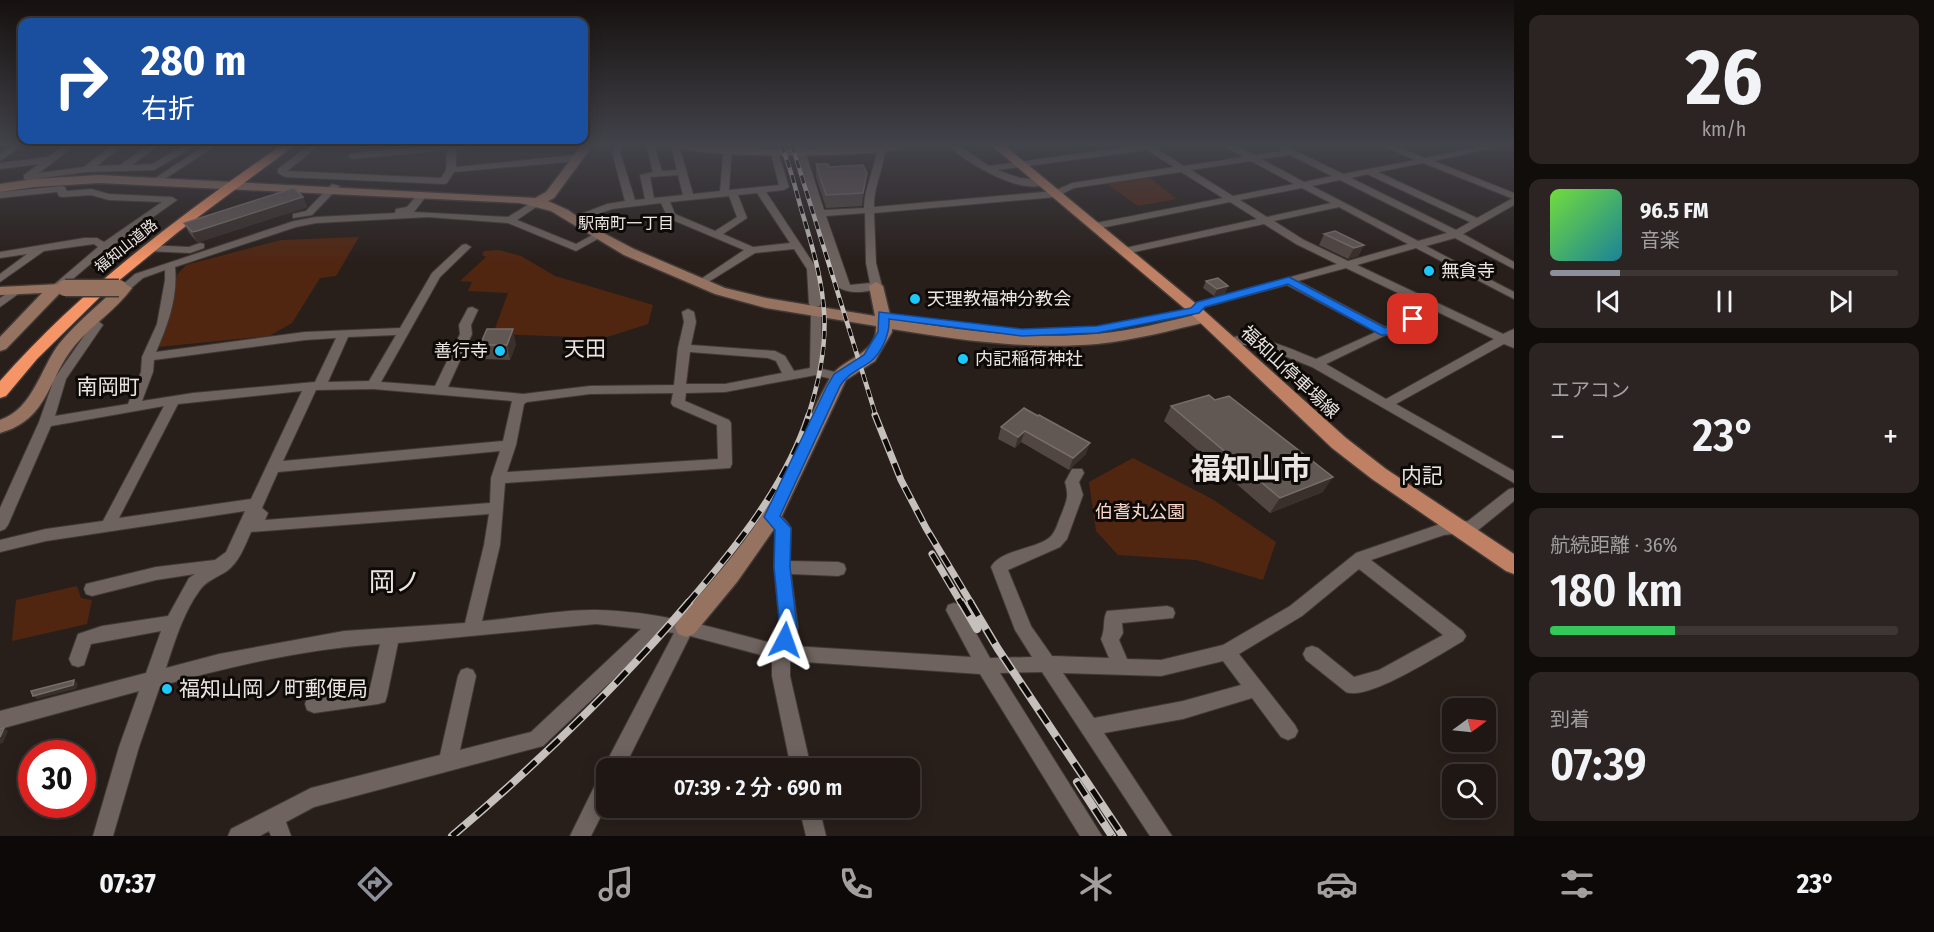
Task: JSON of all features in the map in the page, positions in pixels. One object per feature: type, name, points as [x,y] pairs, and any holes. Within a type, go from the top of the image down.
[{"type":"highway","name":"福知山道路","points":[[0,392],[26,360],[61,324],[146,248],[229,184]]},
{"type":"highway","name":"福知山道路","points":[[0,373],[37,332],[105,267],[229,184]]},
{"type":"main road","name":"福知山停車場線","points":[[1043,184],[1199,314],[1339,443],[1457,528],[1514,565]]},
{"type":"street","points":[[0,188],[33,184]]},
{"type":"street","points":[[229,184],[544,198],[584,216],[616,237],[706,281]]},
{"type":"street","points":[[510,220],[544,198],[556,184]]},
{"type":"street","points":[[625,184],[631,204]]},
{"type":"street","points":[[647,184],[650,202]]},
{"type":"street","points":[[686,184],[690,198]]},
{"type":"street","points":[[715,235],[742,218],[729,194],[729,184]]},
{"type":"street","points":[[584,216],[610,206],[761,191],[784,187],[783,184]]},
{"type":"street","points":[[810,184],[843,285],[848,289],[876,286]]},
{"type":"street","points":[[619,758],[686,627],[729,576],[772,517],[839,377],[869,357],[884,332],[884,318],[870,263],[869,198],[874,184]]},
{"type":"street","points":[[819,213],[1056,194],[1072,186],[1085,184]]},
{"type":"street","points":[[1206,184],[1300,242],[1510,339]]},
{"type":"street","points":[[1302,184],[1514,296]]},
{"type":"street","points":[[1096,226],[1316,184]]},
{"type":"street","points":[[1357,184],[1514,266]]},
{"type":"street","points":[[1396,184],[1478,222]]},
{"type":"street","points":[[1483,184],[1514,196]]},
{"type":"street","points":[[333,188],[423,195],[544,198],[598,236],[757,301],[816,307],[992,338],[1052,340],[1121,336],[1199,314],[1201,305],[1456,234],[1514,201]]},
{"type":"street","points":[[309,213],[333,188]]},
{"type":"street","points":[[0,195],[62,189],[62,194],[91,192],[109,197],[172,200],[104,247],[0,346]]},
{"type":"street","points":[[761,191],[812,269],[816,307],[816,371]]},
{"type":"street","points":[[146,248],[190,250],[309,213],[410,210],[423,195]]},
{"type":"street","points":[[664,200],[671,216],[752,250],[795,246]]},
{"type":"street","points":[[1125,251],[1340,204]]},
{"type":"street","points":[[0,427],[11,425],[25,416],[65,347],[122,288],[139,276],[283,227],[316,220],[428,214],[510,220],[576,248],[598,236]]},
{"type":"street","points":[[0,255],[84,241],[97,241],[104,247]]},
{"type":"street","points":[[0,279],[41,247]]},
{"type":"street","points":[[373,386],[436,275],[466,247]]},
{"type":"street","points":[[706,281],[752,250]]},
{"type":"street","points":[[132,409],[147,372],[148,357],[163,324],[171,280],[170,266]]},
{"type":"street","points":[[1289,280],[1385,332]]},
{"type":"street","points":[[0,291],[122,288]]},
{"type":"street","points":[[0,304],[16,290]]},
{"type":"street","points":[[440,390],[466,334],[465,325],[472,310]]},
{"type":"street","points":[[498,478],[725,464],[724,423],[678,402],[684,348],[690,322],[688,312]]},
{"type":"street","points":[[1316,364],[1413,319]]},
{"type":"street","points":[[0,525],[46,422],[60,379],[97,325],[92,321]]},
{"type":"street","points":[[148,357],[305,336],[404,331]]},
{"type":"street","points":[[103,836],[152,679],[173,622],[195,584],[222,566],[232,556],[274,466],[344,334]]},
{"type":"street","points":[[1387,404],[1510,339]]},
{"type":"street","points":[[1229,342],[1258,341],[1316,364],[1514,478]]},
{"type":"street","points":[[684,348],[771,354],[781,359],[790,376]]},
{"type":"street","points":[[46,422],[254,390],[315,386],[373,386],[523,398],[590,390],[725,388],[816,371],[839,377]]},
{"type":"street","points":[[472,628],[492,545],[498,478],[509,445],[518,404],[523,398]]},
{"type":"street","points":[[108,525],[173,401]]},
{"type":"street","points":[[274,466],[509,445]]},
{"type":"street","points":[[1077,473],[1072,482],[1076,495],[1061,535],[1054,543],[999,567],[1024,630],[1162,836]]},
{"type":"street","points":[[0,720],[152,679],[286,648],[344,639],[596,617],[686,627],[781,653],[986,666],[1046,664],[1161,668],[1227,652],[1296,611],[1359,560],[1439,530],[1474,526],[1514,493]]},
{"type":"street","points":[[0,546],[46,535],[256,504],[262,505],[255,527],[497,508]]},
{"type":"street","points":[[772,517],[783,528],[782,567],[789,628],[781,653],[781,676],[799,758]]},
{"type":"street","points":[[1312,654],[1352,686],[1383,677],[1456,636],[1359,560]]},
{"type":"street","points":[[92,589],[159,572],[196,566],[222,566]]},
{"type":"street","points":[[782,567],[838,569]]},
{"type":"street","points":[[954,610],[986,666],[1092,836]]},
{"type":"street","points":[[1121,666],[1110,639],[1114,633],[1113,616],[1167,613]]},
{"type":"street","points":[[78,659],[84,639],[102,633],[173,622]]},
{"type":"street","points":[[238,836],[311,798],[536,740],[632,652],[657,622]]},
{"type":"street","points":[[314,704],[378,696],[391,636]]},
{"type":"street","points":[[1227,652],[1288,731]]},
{"type":"street","points":[[448,762],[467,676]]},
{"type":"street","points":[[1091,728],[1183,710],[1255,689]]},
{"type":"street","points":[[580,836],[596,804]]},
{"type":"street","points":[[274,816],[281,836]]},
{"type":"street","points":[[812,818],[816,836]]},
{"type":"green space","points":[[1107,184],[1158,184],[1177,199],[1138,206]]},
{"type":"green space","points":[[359,237],[336,276],[320,278],[292,323],[269,336],[158,347],[169,319],[177,275],[186,265],[281,240]]},
{"type":"green space","points":[[499,250],[521,256],[555,276],[653,305],[648,324],[604,338],[493,334],[508,293],[468,291],[472,282],[460,281],[486,257],[482,255],[484,251]]},
{"type":"green space","name":"伯耆丸公園","points":[[1133,458],[1212,499],[1276,542],[1263,580],[1196,560],[1118,555],[1096,531],[1089,482]]},
{"type":"green space","points":[[77,586],[81,598],[92,600],[87,624],[12,641],[16,600]]},
{"type":"building","points":[[822,184],[865,184],[863,193],[826,195]]},
{"type":"building","points":[[294,188],[303,197],[197,231],[192,232],[184,223]]},
{"type":"building","points":[[1335,231],[1364,245],[1354,248],[1324,234]]},
{"type":"building","points":[[1218,278],[1228,286],[1217,289],[1206,281]]},
{"type":"building","points":[[487,329],[513,329],[507,345],[480,345]]},
{"type":"building","points":[[1209,395],[1215,400],[1229,396],[1333,477],[1280,498],[1171,406]]},
{"type":"building","points":[[1024,408],[1090,443],[1073,458],[1025,431],[1018,437],[1001,427]]},
{"type":"building","points":[[74,680],[73,685],[33,696],[31,691]]},
{"type":"railway","points":[[795,184],[818,269],[824,315],[822,362],[808,416]]},
{"type":"railway","points":[[804,184],[876,416]]},
{"type":"railway","points":[[688,603],[758,515],[787,466],[809,415]]},
{"type":"railway","points":[[875,415],[901,480],[926,528],[971,603]]},
{"type":"railway","points":[[932,554],[961,603]]},
{"type":"railway","points":[[452,836],[575,724],[634,664],[689,602]]},
{"type":"railway","points":[[961,602],[977,629]]},
{"type":"railway","points":[[970,602],[998,649],[1123,836]]},
{"type":"railway","points":[[1077,782],[1112,836]]},
{"type":"place","name":"無貪寺","points":[[1429,271]]},
{"type":"place","name":"天理教福神分教会","points":[[915,299]]},
{"type":"place","name":"善行寺","points":[[500,351]]},
{"type":"place","name":"内記稲荷神社","points":[[963,359]]},
{"type":"place","name":"福知山岡ノ町郵便局","points":[[167,689]]},
{"type":"district","name":"駅南町一丁目","points":[[626,223]]},
{"type":"district","name":"天田","points":[[585,349]]},
{"type":"district","name":"南岡町","points":[[108,387]]},
{"type":"district","name":"福知山市","points":[[1251,469]]},
{"type":"district","name":"内記","points":[[1422,476]]},
{"type":"district","name":"岡ノ","points":[[395,582]]},
{"type":"route","points":[[785,640],[789,628],[782,567],[783,528],[772,517],[834,386],[839,377],[869,357],[884,332],[884,315],[984,330],[1022,333],[1097,330],[1195,310],[1201,305],[1289,280],[1385,332],[1413,319]]}]
